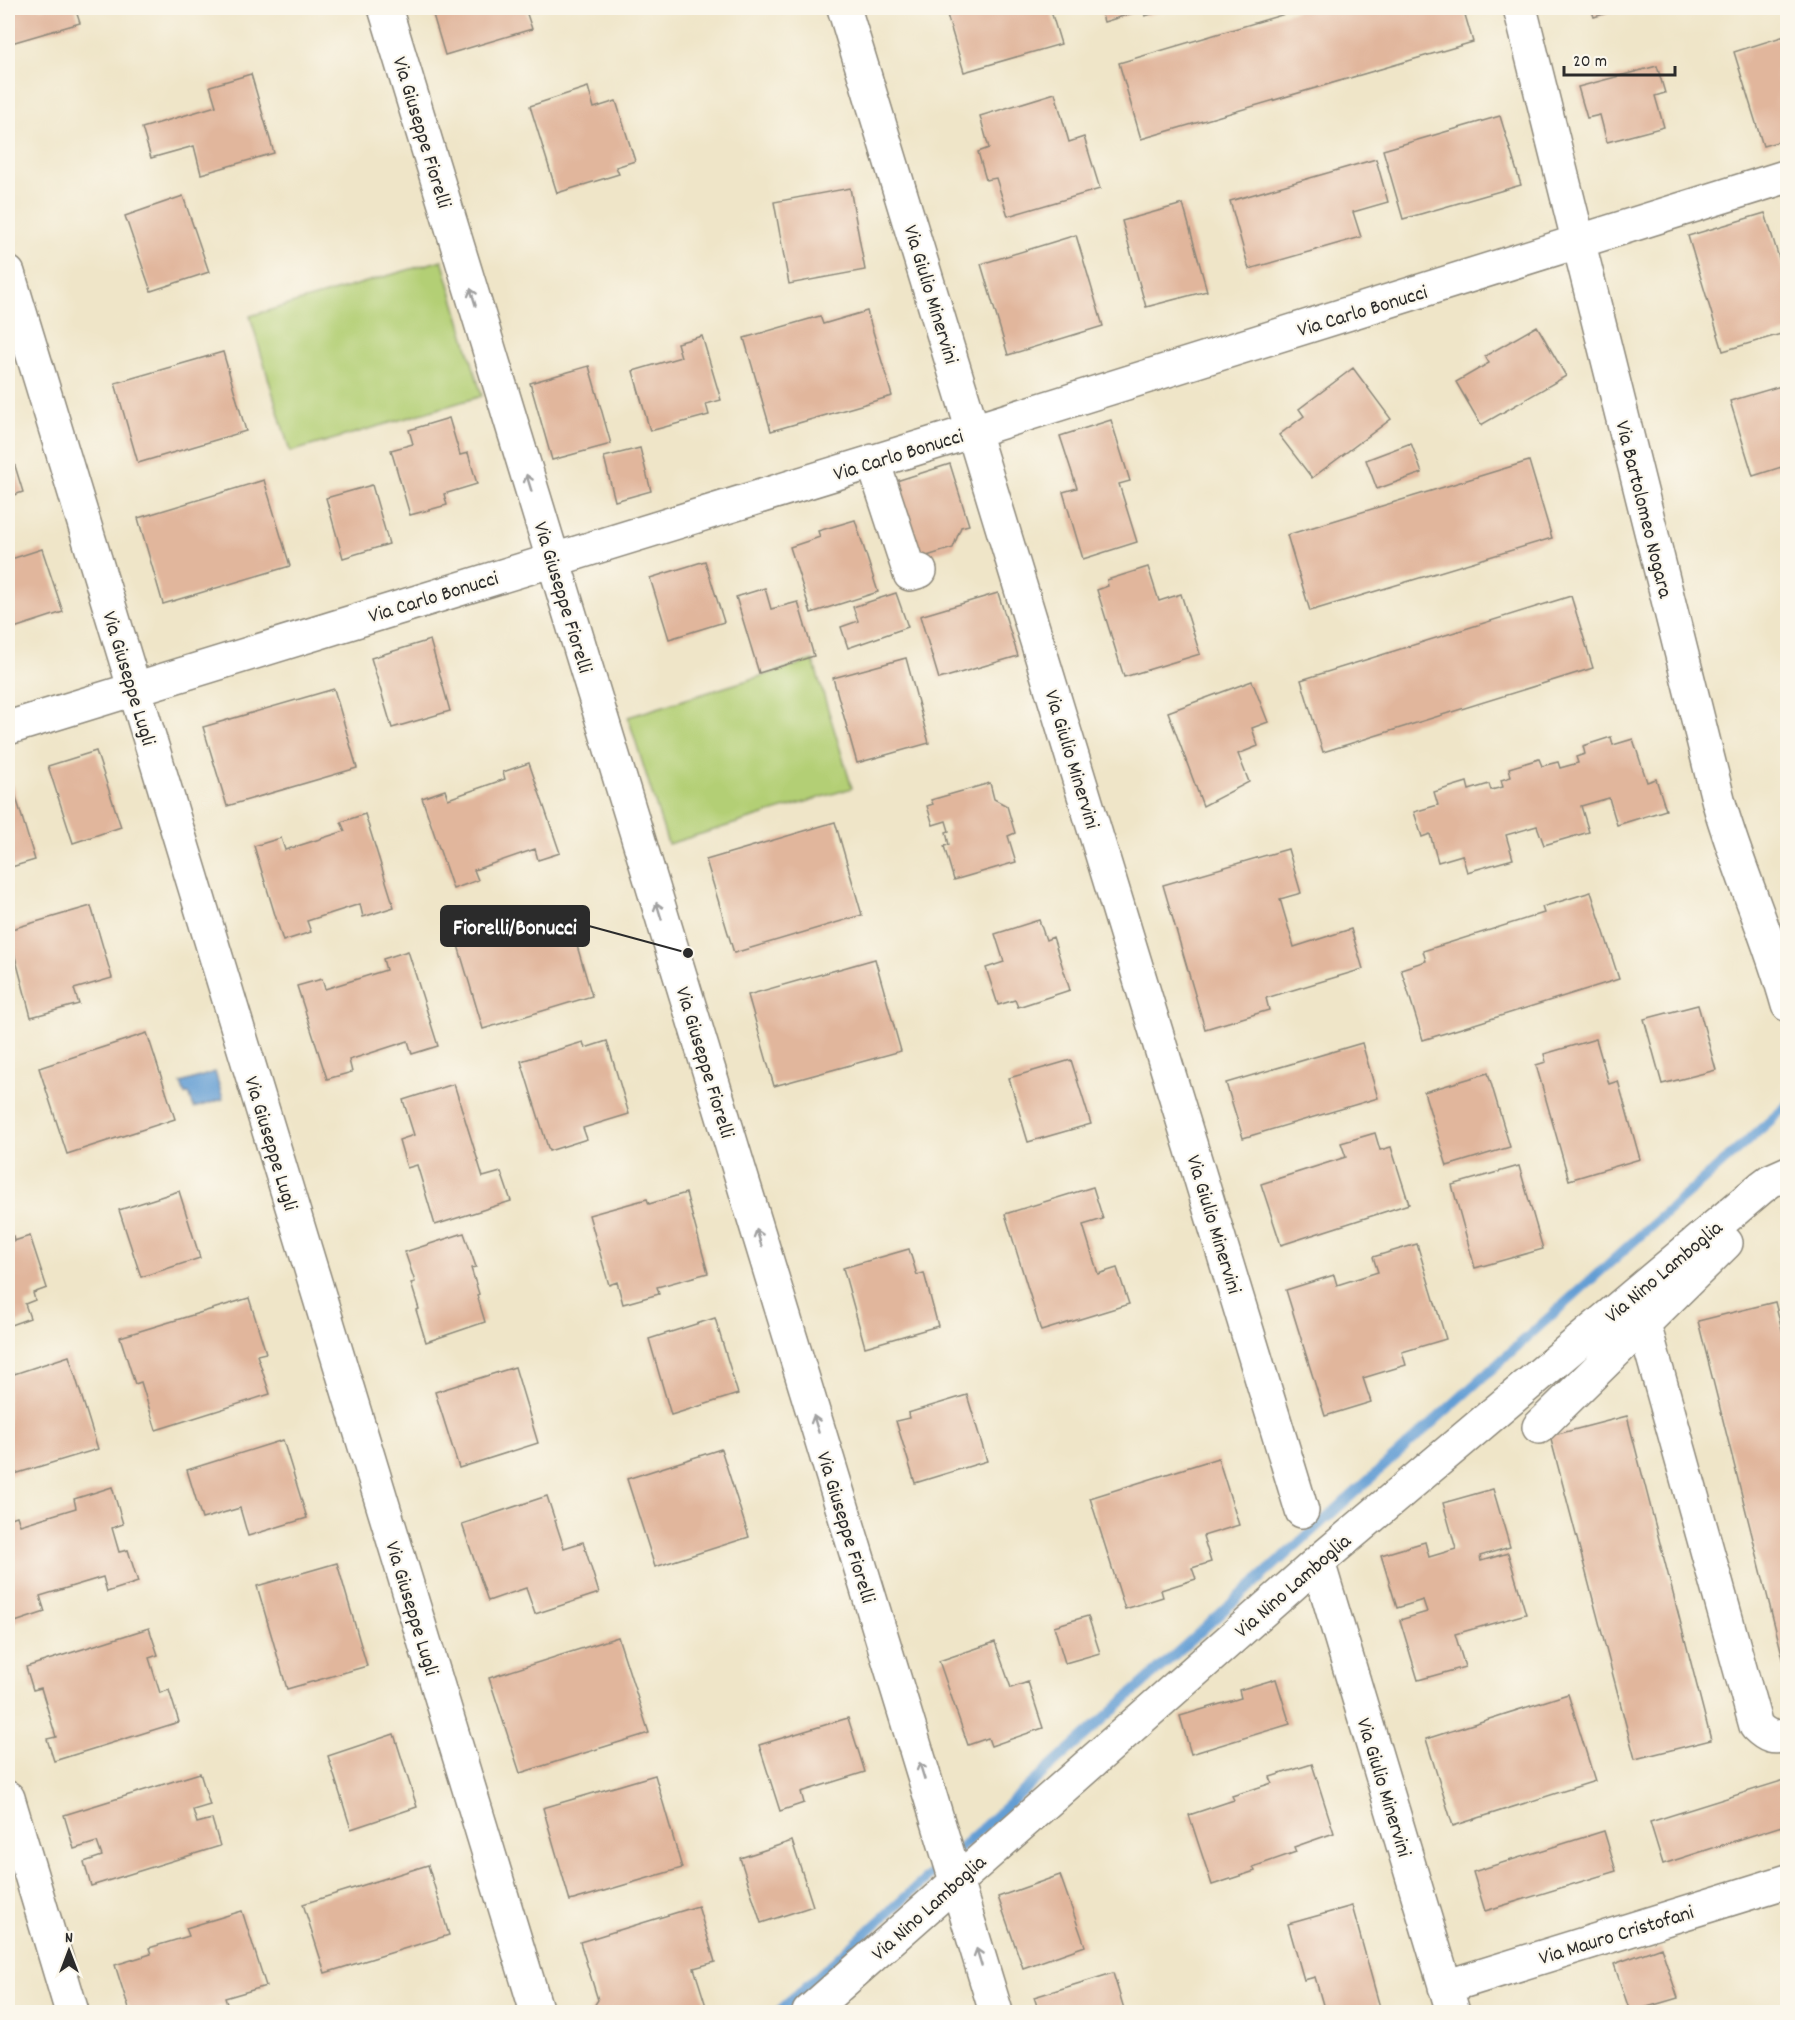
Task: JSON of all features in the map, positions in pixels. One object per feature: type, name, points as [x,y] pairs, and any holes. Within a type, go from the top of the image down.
[{"type":"street","name":"Via Giuseppe Fiorelli","points":[[385,8],[996,2013]]},
{"type":"street","name":"Via Giulio Minervini","points":[[844,8],[1302,1511]]},
{"type":"street","name":"Via Bartolomeo Nogara","points":[[1520,8],[1719,803],[1768,939],[1788,1005]]},
{"type":"street","name":"Via Carlo Bonucci","points":[[8,728],[973,431],[1788,176]]},
{"type":"street","name":"Via Giuseppe Lugli","points":[[8,273],[537,2013]]},
{"type":"street","points":[[873,461],[910,573],[920,571]]},
{"type":"street","name":"Via Nino Lamboglia","points":[[809,2013],[1318,1562],[1770,1180],[1788,1173]]},
{"type":"street","points":[[1539,1427],[1788,1182]]},
{"type":"street","points":[[1644,1324],[1756,1726],[1766,1736],[1775,1738],[1788,1735]]},
{"type":"street","name":"Via Giulio Minervini","points":[[1318,1562],[1449,2000]]},
{"type":"street","points":[[8,1798],[72,2013]]},
{"type":"street","name":"Via Mauro Cristofani","points":[[1449,2000],[1788,1881]]},
{"type":"green space","points":[[442,260],[482,396],[290,452],[250,316]]},
{"type":"green space","points":[[813,660],[852,788],[668,844],[628,717]]},
{"type":"water","points":[[215,1072],[223,1099],[194,1108],[189,1093],[185,1095],[181,1083]]},
{"type":"building","points":[[8,8],[75,8],[80,23],[8,44]]},
{"type":"building","points":[[431,8],[525,8],[532,29],[445,55]]},
{"type":"building","points":[[945,8],[1050,8],[1061,44],[964,72]]},
{"type":"building","points":[[1100,8],[1171,8],[1145,16],[1143,10],[1104,22]]},
{"type":"building","points":[[1305,8],[1463,8],[1473,42],[1141,139],[1119,63]]},
{"type":"building","points":[[1591,8],[1623,8],[1594,17]]},
{"type":"building","points":[[1788,35],[1788,139],[1763,146],[1734,52]]},
{"type":"building","points":[[1657,66],[1665,93],[1655,96],[1664,127],[1607,142],[1600,115],[1587,118],[1578,87]]},
{"type":"building","points":[[251,74],[274,153],[201,174],[194,146],[151,158],[142,128],[216,106],[210,86]]},
{"type":"building","points":[[588,87],[594,108],[616,101],[635,161],[616,167],[619,174],[557,193],[530,106]]},
{"type":"building","points":[[1055,93],[1069,142],[1084,137],[1100,189],[1008,216],[996,178],[986,180],[978,152],[989,148],[980,116]]},
{"type":"building","points":[[1500,116],[1521,185],[1403,219],[1383,150]]},
{"type":"building","points":[[1376,159],[1388,202],[1353,212],[1361,237],[1249,269],[1230,201]]},
{"type":"building","points":[[850,188],[865,270],[789,284],[774,202]]},
{"type":"building","points":[[183,196],[209,272],[151,291],[125,216]]},
{"type":"building","points":[[1183,204],[1207,291],[1146,307],[1122,221]]},
{"type":"building","points":[[1765,213],[1788,287],[1788,332],[1723,351],[1688,236]]},
{"type":"building","points":[[1076,235],[1103,326],[1008,355],[981,264]]},
{"type":"building","points":[[867,311],[892,396],[771,431],[744,338],[820,316],[823,324]]},
{"type":"building","points":[[1537,326],[1566,376],[1481,425],[1456,382],[1489,363],[1485,356]]},
{"type":"building","points":[[702,336],[721,400],[706,404],[709,415],[650,431],[633,371],[681,357],[677,343]]},
{"type":"building","points":[[223,352],[246,431],[138,463],[115,383]]},
{"type":"building","points":[[589,366],[611,444],[552,460],[530,383]]},
{"type":"building","points":[[1353,368],[1391,419],[1312,478],[1279,435],[1304,416],[1299,409]]},
{"type":"building","points":[[1788,384],[1788,465],[1753,476],[1730,401]]},
{"type":"building","points":[[449,418],[460,455],[468,453],[477,484],[444,494],[447,505],[410,515],[391,450],[413,444],[409,430]]},
{"type":"building","points":[[1111,420],[1130,481],[1119,484],[1137,542],[1083,559],[1063,492],[1077,488],[1060,436]]},
{"type":"building","points":[[8,443],[23,492],[8,497]]},
{"type":"building","points":[[1411,443],[1422,473],[1377,489],[1366,460]]},
{"type":"building","points":[[640,448],[651,491],[615,501],[604,457]]},
{"type":"building","points":[[1529,461],[1552,538],[1310,611],[1287,535]]},
{"type":"building","points":[[950,464],[969,525],[961,527],[953,548],[914,560],[890,483]]},
{"type":"building","points":[[264,480],[290,566],[163,604],[138,518]]},
{"type":"building","points":[[372,485],[389,544],[343,558],[326,498]]},
{"type":"building","points":[[855,520],[878,592],[811,613],[790,547],[820,537],[818,531]]},
{"type":"building","points":[[42,549],[63,612],[8,630],[8,560]]},
{"type":"building","points":[[705,561],[724,622],[669,639],[650,578]]},
{"type":"building","points":[[1148,567],[1159,601],[1181,594],[1200,654],[1124,677],[1097,590],[1108,586],[1107,580]]},
{"type":"building","points":[[765,588],[771,609],[798,602],[814,656],[759,673],[736,597]]},
{"type":"building","points":[[896,593],[908,627],[848,648],[841,627],[858,621],[853,607]]},
{"type":"building","points":[[998,593],[1018,656],[939,679],[920,616]]},
{"type":"building","points":[[1571,596],[1593,668],[1323,752],[1301,680]]},
{"type":"building","points":[[430,640],[450,711],[392,728],[371,658]]},
{"type":"building","points":[[906,658],[929,743],[857,763],[833,678]]},
{"type":"building","points":[[1252,681],[1268,722],[1252,728],[1258,746],[1238,754],[1249,782],[1203,806],[1168,712]]},
{"type":"building","points":[[334,689],[357,768],[227,806],[203,727]]},
{"type":"building","points":[[1611,737],[1613,745],[1633,739],[1647,782],[1656,779],[1666,810],[1617,825],[1609,798],[1581,806],[1589,832],[1544,845],[1537,826],[1506,835],[1513,859],[1467,872],[1462,855],[1438,862],[1430,834],[1422,837],[1414,812],[1438,805],[1434,792],[1467,782],[1469,790],[1489,784],[1491,790],[1503,787],[1501,780],[1511,777],[1509,768],[1539,759],[1542,766],[1558,762],[1560,768],[1578,763],[1576,757],[1585,754],[1583,746]]},
{"type":"building","points":[[96,751],[121,827],[73,843],[48,766]]},
{"type":"building","points":[[529,763],[560,853],[538,860],[535,849],[474,870],[478,880],[453,889],[422,798],[445,790],[448,799],[505,779],[503,772]]},
{"type":"building","points":[[990,783],[994,799],[1007,806],[1015,833],[1008,836],[1016,862],[954,880],[944,846],[949,845],[946,821],[933,825],[927,806],[933,804],[931,800]]},
{"type":"building","points":[[12,784],[35,860],[8,868],[8,785]]},
{"type":"building","points":[[365,814],[394,907],[363,917],[360,904],[307,921],[311,932],[283,941],[254,846],[281,838],[285,850],[345,831],[341,822]]},
{"type":"building","points":[[835,822],[862,915],[734,953],[706,860]]},
{"type":"building","points":[[1288,849],[1301,893],[1280,899],[1294,947],[1351,929],[1363,969],[1266,998],[1269,1010],[1205,1029],[1163,885]]},
{"type":"building","points":[[1591,892],[1619,979],[1423,1040],[1401,969],[1426,961],[1423,951],[1544,913],[1542,907]]},
{"type":"building","points":[[91,906],[112,978],[74,989],[79,1004],[31,1017],[8,930]]},
{"type":"building","points":[[566,909],[592,996],[483,1029],[457,942]]},
{"type":"building","points":[[1039,920],[1046,940],[1053,937],[1070,990],[1018,1007],[1015,1000],[998,1005],[986,968],[1004,962],[995,934]]},
{"type":"building","points":[[408,951],[438,1046],[412,1054],[408,1041],[349,1060],[352,1072],[327,1079],[297,986],[322,979],[325,989],[386,970],[383,959]]},
{"type":"building","points":[[875,959],[901,1051],[774,1086],[748,995]]},
{"type":"building","points":[[1698,1005],[1716,1070],[1662,1084],[1644,1019]]},
{"type":"building","points":[[147,1033],[175,1119],[67,1154],[39,1068]]},
{"type":"building","points":[[1596,1039],[1609,1084],[1618,1081],[1640,1159],[1569,1180],[1536,1065],[1546,1062],[1544,1054]]},
{"type":"building","points":[[607,1041],[629,1114],[583,1128],[587,1139],[549,1151],[521,1061],[583,1042],[585,1048]]},
{"type":"building","points":[[1362,1043],[1378,1098],[1243,1138],[1226,1083]]},
{"type":"building","points":[[1071,1060],[1091,1124],[1028,1142],[1009,1078]]},
{"type":"building","points":[[1488,1073],[1510,1147],[1447,1166],[1424,1092]]},
{"type":"building","points":[[454,1084],[483,1177],[501,1172],[511,1201],[435,1225],[417,1165],[407,1168],[399,1140],[414,1135],[403,1100]]},
{"type":"building","points":[[1375,1133],[1380,1150],[1391,1147],[1409,1204],[1281,1245],[1261,1184],[1346,1157],[1341,1143]]},
{"type":"building","points":[[1519,1166],[1543,1249],[1475,1268],[1452,1185]]},
{"type":"building","points":[[1093,1187],[1103,1219],[1083,1225],[1098,1274],[1117,1268],[1129,1304],[1041,1331],[1005,1214]]},
{"type":"building","points":[[179,1191],[200,1258],[141,1277],[119,1210]]},
{"type":"building","points":[[686,1193],[708,1273],[657,1287],[659,1294],[623,1304],[617,1282],[609,1285],[589,1215],[647,1199],[649,1204]]},
{"type":"building","points":[[464,1233],[476,1267],[471,1268],[485,1322],[426,1342],[416,1310],[419,1309],[411,1283],[415,1282],[405,1252]]},
{"type":"building","points":[[13,1236],[14,1241],[30,1236],[47,1288],[33,1293],[35,1300],[25,1304],[30,1318],[8,1326],[8,1238]]},
{"type":"building","points":[[1417,1244],[1446,1339],[1402,1352],[1406,1365],[1363,1378],[1371,1402],[1325,1416],[1286,1290],[1334,1275],[1337,1285],[1378,1272],[1373,1257]]},
{"type":"building","points":[[909,1249],[917,1275],[924,1273],[938,1326],[865,1347],[843,1268]]},
{"type":"building","points":[[249,1298],[266,1353],[257,1355],[270,1394],[156,1430],[141,1382],[135,1384],[120,1337]]},
{"type":"building","points":[[1775,1302],[1788,1353],[1787,1674],[1698,1321]]},
{"type":"building","points":[[715,1318],[738,1394],[671,1415],[649,1339]]},
{"type":"building","points":[[69,1356],[98,1449],[8,1476],[8,1376]]},
{"type":"building","points":[[515,1367],[538,1443],[459,1468],[435,1392]]},
{"type":"building","points":[[967,1395],[987,1461],[915,1483],[896,1421],[909,1418],[908,1413]]},
{"type":"building","points":[[1627,1416],[1711,1740],[1635,1759],[1550,1436]]},
{"type":"building","points":[[283,1440],[307,1518],[248,1536],[240,1508],[202,1519],[187,1470]]},
{"type":"building","points":[[721,1449],[749,1537],[655,1567],[627,1479]]},
{"type":"building","points":[[1218,1458],[1239,1525],[1203,1536],[1211,1562],[1192,1568],[1196,1579],[1161,1590],[1163,1597],[1125,1609],[1090,1498]]},
{"type":"building","points":[[112,1487],[123,1524],[112,1528],[119,1552],[128,1550],[138,1582],[107,1592],[103,1577],[40,1596],[45,1612],[12,1623],[8,1609],[8,1585],[10,1584],[8,1519],[17,1516],[20,1525],[76,1508],[74,1499]]},
{"type":"building","points":[[1493,1489],[1510,1547],[1480,1556],[1481,1561],[1508,1553],[1526,1614],[1455,1634],[1465,1667],[1418,1680],[1400,1620],[1427,1612],[1423,1600],[1397,1608],[1381,1555],[1425,1542],[1429,1557],[1456,1549],[1443,1503]]},
{"type":"building","points":[[547,1496],[564,1548],[583,1542],[599,1593],[535,1614],[526,1588],[488,1601],[462,1524]]},
{"type":"building","points":[[337,1563],[367,1666],[287,1689],[257,1586]]},
{"type":"building","points":[[1088,1616],[1100,1653],[1065,1663],[1054,1626]]},
{"type":"building","points":[[149,1628],[158,1655],[149,1658],[160,1693],[169,1690],[179,1722],[54,1761],[47,1739],[56,1737],[41,1688],[33,1690],[26,1667]]},
{"type":"building","points":[[618,1637],[649,1733],[520,1773],[489,1678]]},
{"type":"building","points":[[995,1642],[1011,1688],[1028,1682],[1043,1728],[991,1746],[988,1738],[968,1745],[939,1661]]},
{"type":"building","points":[[1276,1679],[1290,1724],[1191,1754],[1180,1716],[1241,1698],[1239,1690]]},
{"type":"building","points":[[1568,1694],[1595,1781],[1453,1826],[1426,1739]]},
{"type":"building","points":[[848,1718],[865,1772],[801,1792],[804,1803],[780,1811],[759,1745]]},
{"type":"building","points":[[394,1734],[417,1807],[351,1829],[328,1756]]},
{"type":"building","points":[[1312,1764],[1334,1833],[1294,1847],[1296,1852],[1253,1867],[1255,1871],[1212,1885],[1189,1815],[1234,1800],[1232,1796],[1272,1783],[1270,1777]]},
{"type":"building","points":[[200,1773],[210,1805],[193,1810],[197,1823],[212,1819],[220,1846],[91,1886],[84,1862],[102,1856],[97,1842],[74,1849],[64,1815]]},
{"type":"building","points":[[655,1775],[682,1868],[570,1901],[543,1808]]},
{"type":"building","points":[[1788,1779],[1788,1824],[1663,1864],[1650,1822]]},
{"type":"building","points":[[1604,1831],[1616,1871],[1485,1911],[1473,1872]]},
{"type":"building","points":[[792,1841],[813,1906],[761,1923],[740,1858]]},
{"type":"building","points":[[428,1865],[449,1935],[325,1973],[303,1904]]},
{"type":"building","points":[[1060,1875],[1085,1946],[1023,1968],[998,1897]]},
{"type":"building","points":[[698,1906],[715,1962],[694,1968],[706,2006],[686,2012],[590,2012],[598,2000],[580,1942]]},
{"type":"building","points":[[1352,1906],[1381,2011],[1325,2012],[1315,1977],[1304,1980],[1288,1924]]},
{"type":"building","points":[[242,1911],[266,1986],[225,1998],[227,2004],[201,2012],[130,2012],[115,1965],[151,1954],[149,1948],[189,1936],[186,1928]]},
{"type":"building","points":[[1661,1947],[1678,1998],[1630,2012],[1614,1964]]},
{"type":"building","points":[[1113,1973],[1125,2012],[1039,2012],[1034,1997]]},
{"type":"waterway","points":[[778,2012],[1788,1105]]},
{"type":"place","name":"Fiorelli/Bonucci","points":[[688,953]]}]
